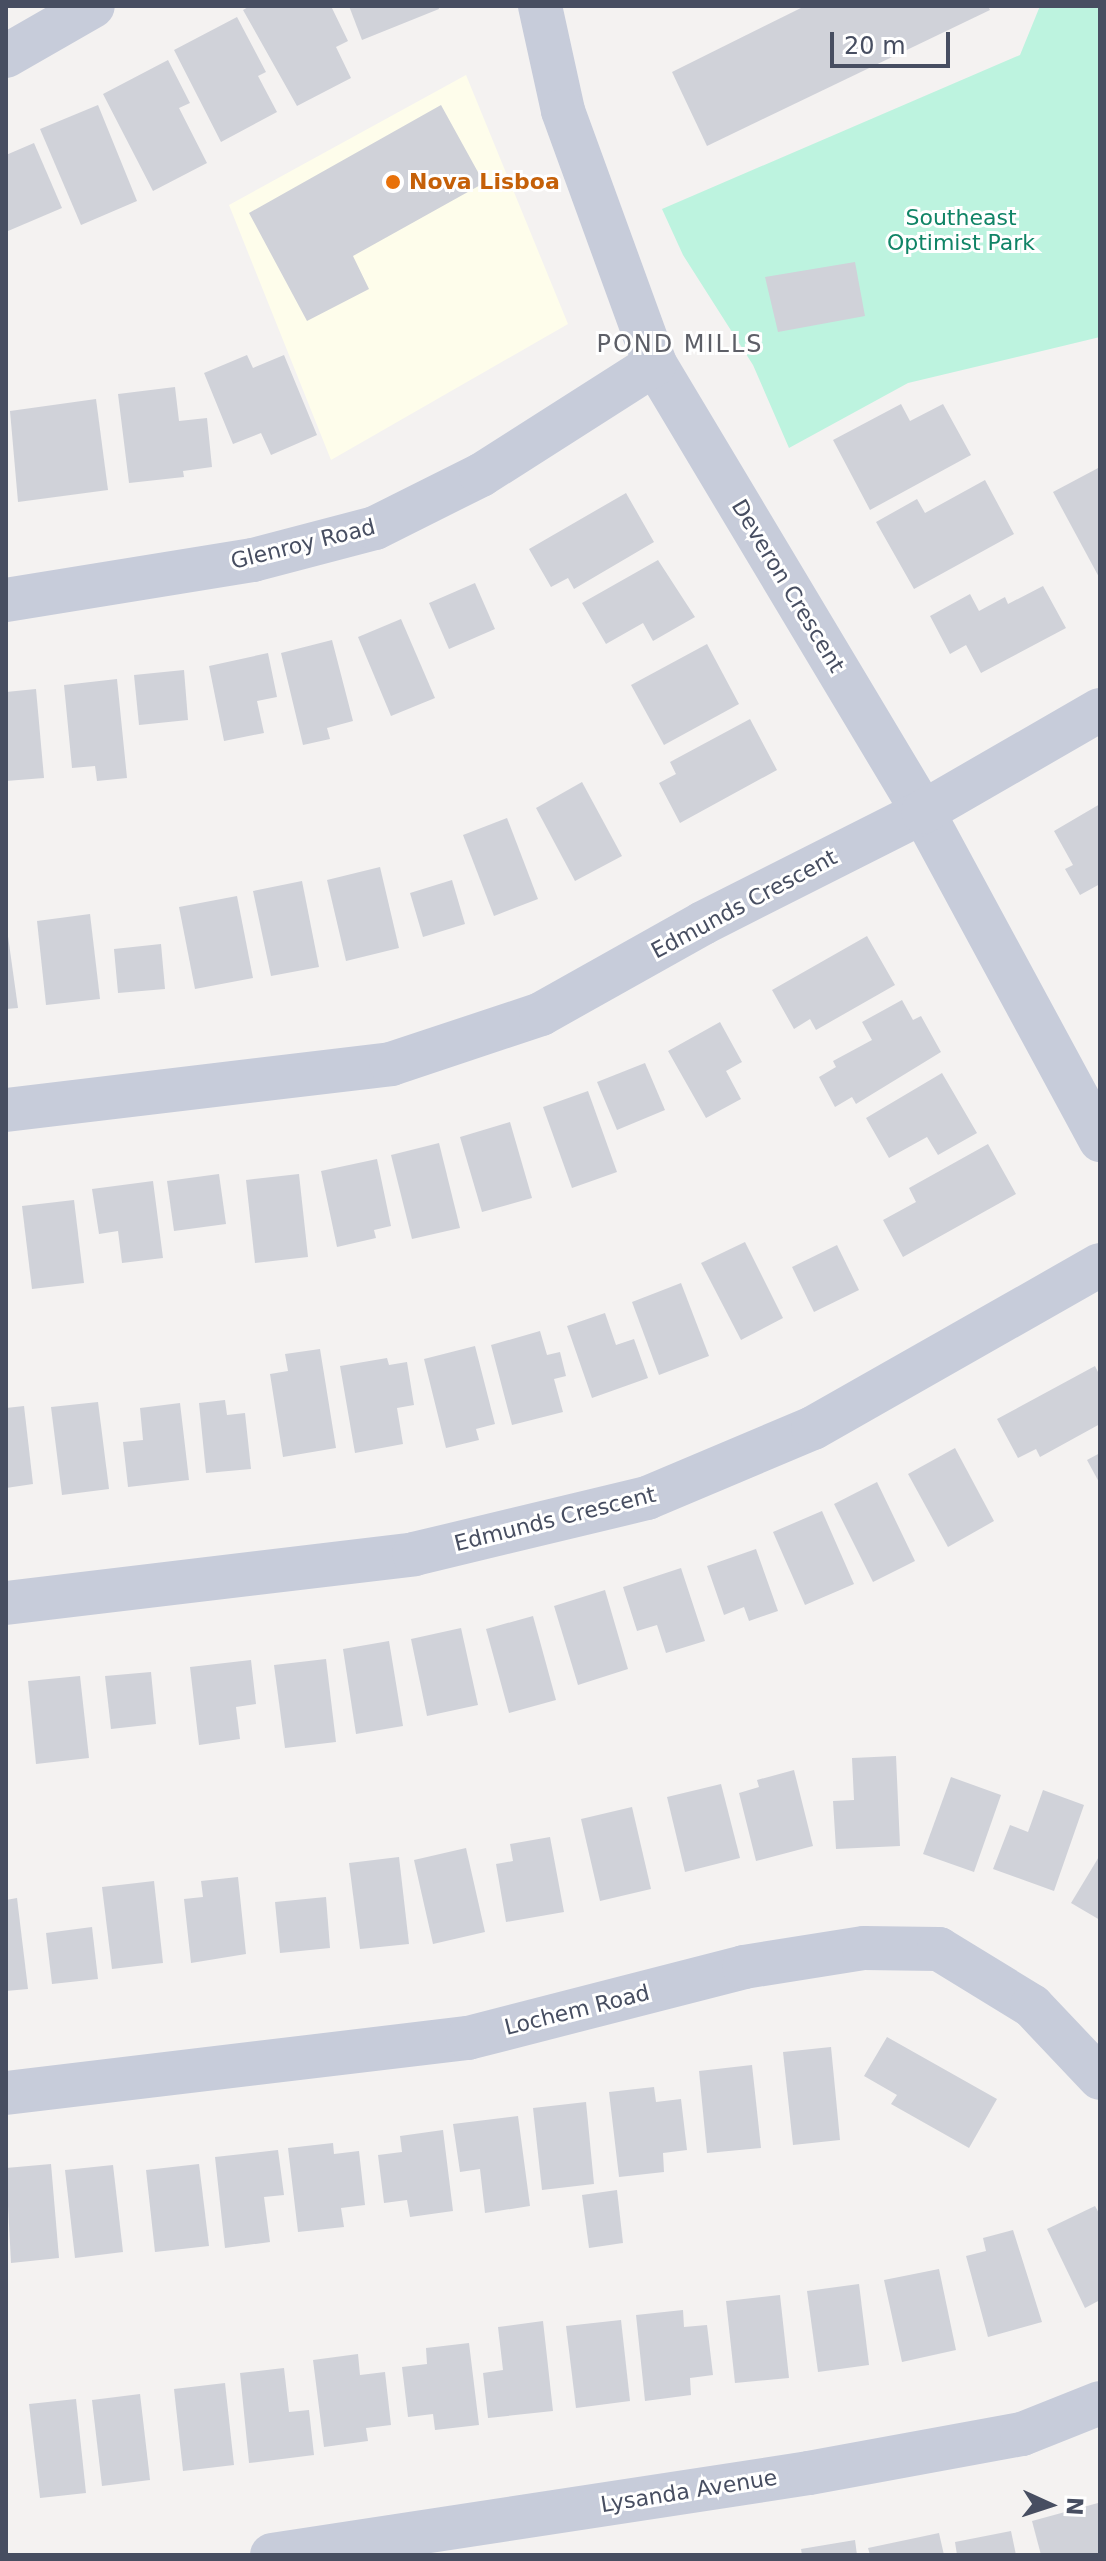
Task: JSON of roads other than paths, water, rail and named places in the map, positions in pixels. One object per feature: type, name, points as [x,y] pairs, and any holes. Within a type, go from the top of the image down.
[{"type":"street","points":[[6,56],[93,6]]},
{"type":"street","name":"Deveron Crescent","points":[[540,6],[563,111],[655,364],[923,812],[1100,1140]]},
{"type":"street","name":"Glenroy Road","points":[[6,600],[253,560],[375,528],[481,475],[655,364]]},
{"type":"street","name":"Edmunds Crescent","points":[[6,1110],[391,1064],[541,1014],[703,923],[923,812],[1100,710]]},
{"type":"street","name":"Edmunds Crescent","points":[[6,1603],[414,1554],[647,1498],[813,1428],[1100,1265]]},
{"type":"street","name":"Lochem Road","points":[[6,2093],[468,2038],[744,1967],[864,1948],[939,1949],[1032,2006],[1100,2078]]},
{"type":"street","name":"Lysanda Avenue","points":[[272,2555],[1007,2437],[1100,2403]]},
{"type":"place","name":"Nova Lisboa","points":[[393,182]]},
{"type":"district","name":"POND MILLS","points":[[680,345]]},
{"type":"park label","name":"Southeast Optimist Park","points":[[961,230]]}]
